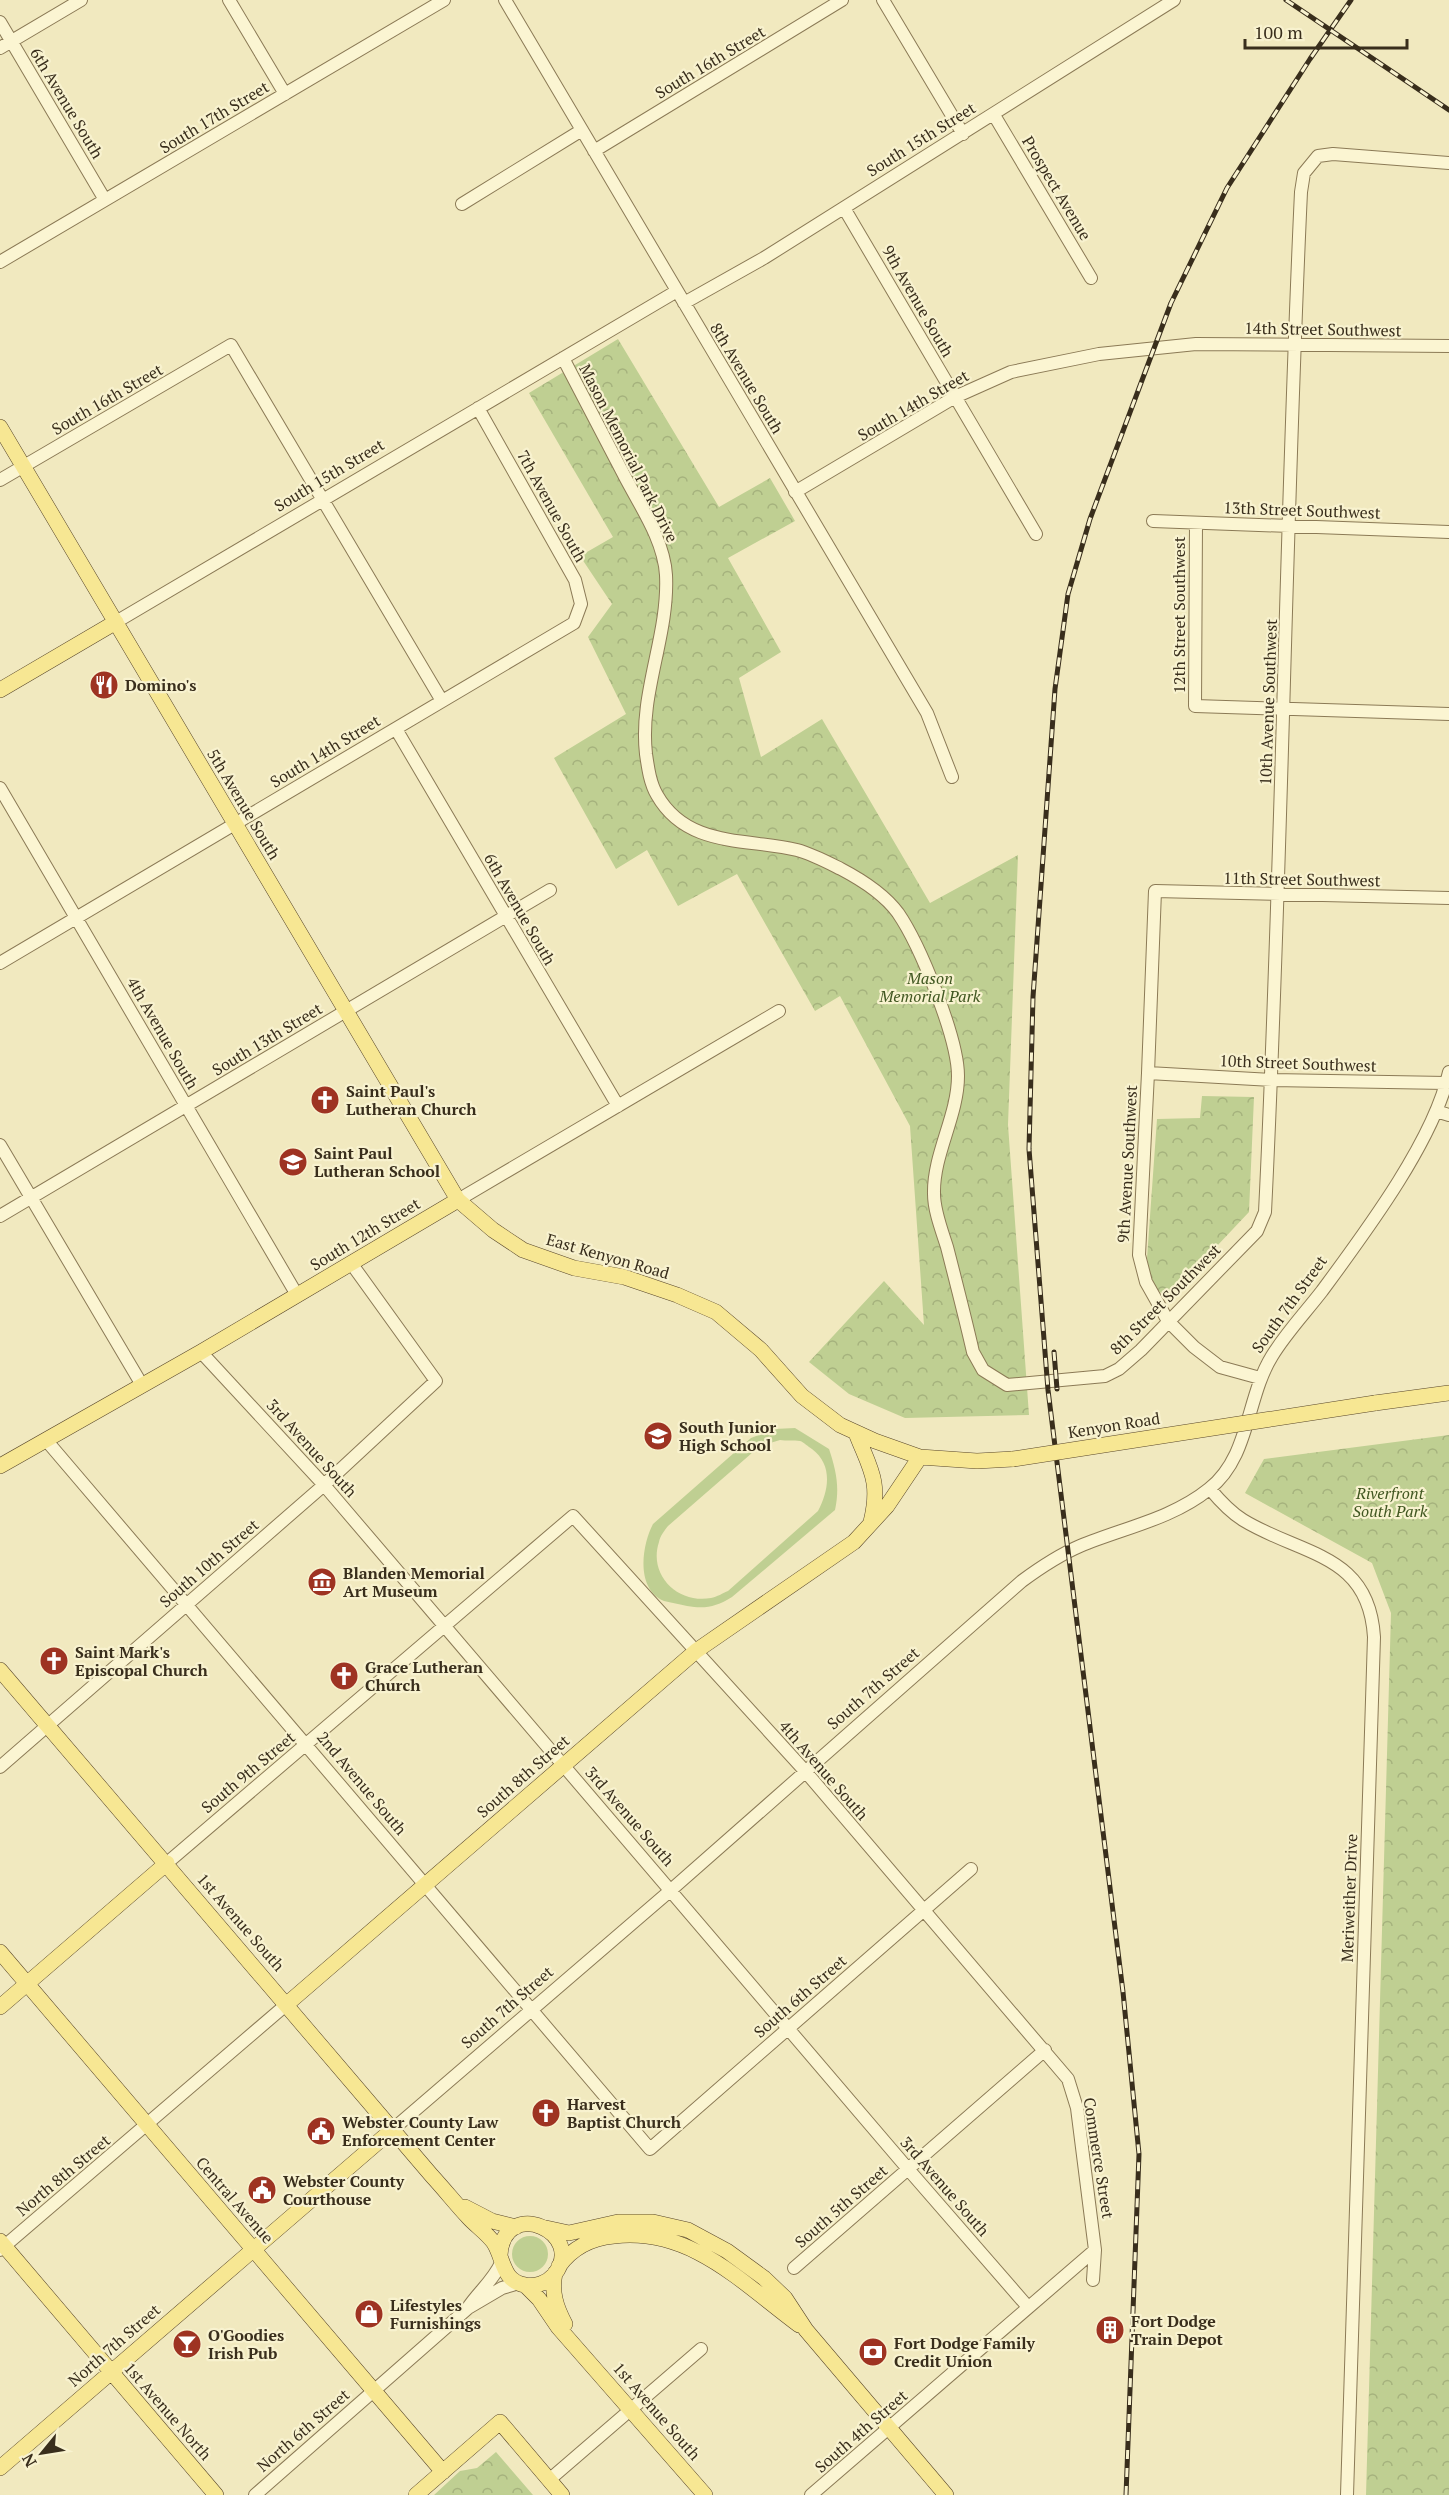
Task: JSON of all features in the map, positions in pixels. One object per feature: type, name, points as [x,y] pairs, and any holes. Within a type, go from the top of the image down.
[{"type":"main road","name":"5th Avenue South","points":[[0,427],[458,1200]]},
{"type":"main road","name":"South 15th Street","points":[[0,690],[116,622]]},
{"type":"main road","name":"South 12th Street","points":[[0,1466],[201,1352],[458,1200]]},
{"type":"main road","name":"East Kenyon Road","points":[[458,1200],[493,1230],[523,1250],[574,1268],[624,1277],[677,1295],[716,1312],[761,1350],[800,1393]]},
{"type":"main road","name":"Kenyon Road","points":[[800,1393],[840,1425],[856,1433],[920,1457],[977,1461],[1013,1459],[1449,1393]]},
{"type":"main road","points":[[856,1433],[876,1484],[871,1524]]},
{"type":"main road","name":"South 8th Street","points":[[287,2004],[696,1651],[854,1542],[887,1506],[920,1457]]},
{"type":"main road","name":"1st Avenue South","points":[[0,1670],[167,1863],[392,2130],[489,2237],[508,2276],[522,2284],[538,2299],[558,2327],[705,2495]]},
{"type":"main road","name":"South 9th Street","points":[[0,2007],[167,1863]]},
{"type":"main road","name":"Central Avenue","points":[[0,1952],[443,2472]]},
{"type":"main road","name":"South 7th Street","points":[[253,2249],[392,2130]]},
{"type":"main road","name":"1st Avenue South","points":[[453,2199],[481,2216],[516,2227],[534,2224],[546,2228],[559,2242],[561,2255],[553,2282],[555,2300],[580,2350]]},
{"type":"main road","points":[[546,2228],[569,2233],[618,2222],[664,2223],[688,2230],[727,2251],[764,2278],[787,2301],[806,2330],[946,2495]]},
{"type":"main road","points":[[500,2259],[502,2241],[516,2227]]},
{"type":"main road","points":[[522,2284],[545,2282],[573,2251],[587,2243],[607,2236],[641,2235],[679,2243],[727,2268],[806,2330]]},
{"type":"main road","name":"1st Avenue North","points":[[1,2245],[216,2495]]},
{"type":"main road","name":"North 7th Street","points":[[0,2468],[253,2249]]},
{"type":"main road","points":[[416,2495],[500,2422],[562,2495]]},
{"type":"street","points":[[0,48],[81,0]]},
{"type":"street","points":[[229,0],[285,94]]},
{"type":"street","name":"South 17th Street","points":[[0,262],[444,0]]},
{"type":"street","name":"8th Avenue South","points":[[505,0],[927,713],[952,777]]},
{"type":"street","name":"South 16th Street","points":[[594,151],[842,0]]},
{"type":"street","points":[[883,0],[963,134]]},
{"type":"street","name":"South 15th Street","points":[[684,303],[764,258],[1174,0]]},
{"type":"street","name":"6th Avenue South","points":[[0,22],[105,200]]},
{"type":"street","name":"Prospect Avenue","points":[[994,115],[1091,278]]},
{"type":"street","points":[[462,204],[582,130]]},
{"type":"street","name":"10th Avenue Southwest","points":[[1257,1231],[1265,1212],[1272,1080],[1300,192],[1304,173],[1318,156],[1333,154],[1449,163]]},
{"type":"street","name":"9th Avenue South","points":[[844,208],[1036,534]]},
{"type":"street","name":"South 15th Street","points":[[116,622],[676,291]]},
{"type":"street","name":"14th Street Southwest","points":[[1196,344],[1449,346]]},
{"type":"street","name":"South 14th Street","points":[[795,492],[955,397],[1011,372],[1099,354],[1196,344]]},
{"type":"street","name":"South 16th Street","points":[[0,480],[231,345],[322,500]]},
{"type":"street","name":"Mason Memorial Park Drive","points":[[562,358],[644,513],[659,546],[666,574],[663,618],[649,686],[644,732],[648,769],[655,793],[670,813],[695,830],[718,839],[798,850],[856,877],[882,896],[898,913],[930,979],[953,1043],[958,1077],[952,1111],[941,1147],[934,1195],[974,1352]]},
{"type":"street","name":"7th Avenue South","points":[[478,408],[575,580],[581,604],[574,623]]},
{"type":"street","points":[[322,500],[442,701]]},
{"type":"street","name":"13th Street Southwest","points":[[1153,521],[1449,532]]},
{"type":"street","name":"12th Street Southwest","points":[[1196,523],[1195,706],[1449,714]]},
{"type":"street","name":"South 14th Street","points":[[0,963],[574,623]]},
{"type":"street","name":"6th Avenue South","points":[[396,729],[618,1106]]},
{"type":"street","name":"4th Avenue South","points":[[0,788],[297,1295]]},
{"type":"street","name":"South 13th Street","points":[[0,1216],[550,890]]},
{"type":"street","name":"11th Street Southwest","points":[[1155,891],[1278,896],[1449,898]]},
{"type":"street","name":"9th Avenue Southwest","points":[[1155,891],[1139,1255],[1146,1282],[1168,1321],[1194,1347],[1220,1367],[1260,1378]]},
{"type":"street","name":"South 12th Street","points":[[458,1200],[779,1011]]},
{"type":"street","name":"10th Street Southwest","points":[[1148,1073],[1272,1080],[1448,1078]]},
{"type":"street","name":"South 7th Street","points":[[392,2130],[671,1890],[1022,1581],[1052,1559],[1188,1503],[1210,1489],[1223,1476],[1235,1456],[1246,1429],[1260,1378],[1272,1355],[1322,1290],[1411,1158],[1436,1111],[1448,1078]]},
{"type":"street","points":[[1436,1111],[1449,1115]]},
{"type":"street","points":[[0,1145],[142,1385]]},
{"type":"street","name":"8th Street Southwest","points":[[974,1352],[982,1370],[1007,1385],[1105,1376],[1119,1369],[1141,1350],[1257,1231]]},
{"type":"street","name":"South 10th Street","points":[[0,1767],[324,1485],[436,1381],[351,1263]]},
{"type":"street","name":"3rd Avenue South","points":[[201,1352],[324,1485],[1028,2307]]},
{"type":"street","name":"2nd Avenue South","points":[[46,1440],[650,2149]]},
{"type":"street","name":"Meriweither Drive","points":[[1210,1489],[1228,1509],[1242,1520],[1333,1561],[1344,1569],[1362,1590],[1373,1616],[1347,2495]]},
{"type":"street","name":"4th Avenue South","points":[[573,1516],[805,1772],[1045,2050]]},
{"type":"street","name":"South 9th Street","points":[[167,1863],[307,1746],[573,1516]]},
{"type":"street","name":"South 6th Street","points":[[650,2149],[970,1869]]},
{"type":"street","name":"South 8th Street","points":[[147,2125],[287,2004]]},
{"type":"street","name":"South 5th Street","points":[[794,2268],[1045,2050]]},
{"type":"street","name":"Commerce Street","points":[[1045,2050],[1068,2079],[1077,2108],[1095,2250],[1093,2280]]},
{"type":"street","name":"North 8th Street","points":[[1,2245],[147,2125]]},
{"type":"street","name":"South 4th Street","points":[[812,2495],[1095,2250]]},
{"type":"street","points":[[467,2309],[475,2296],[494,2276],[500,2259]]},
{"type":"street","points":[[374,2390],[467,2309],[502,2288],[522,2284]]},
{"type":"street","points":[[549,2480],[701,2349]]},
{"type":"street","name":"North 6th Street","points":[[255,2495],[374,2390]]},
{"type":"green space","name":"Mason Memorial Park","points":[[618,339],[719,507],[770,478],[795,521],[728,558],[781,652],[739,678],[761,757],[822,719],[930,903],[1018,855],[1008,1125],[1029,1415],[905,1418],[849,1394],[809,1362],[884,1281],[924,1325],[910,1126],[840,996],[815,1011],[737,874],[678,906],[647,850],[616,869],[554,758],[626,714],[588,637],[612,604],[580,556],[613,537],[529,393]]},
{"type":"green space","points":[[1202,1096],[1254,1097],[1249,1212],[1167,1299],[1151,1283],[1147,1258],[1157,1119],[1200,1118]]},
{"type":"green space","points":[[795,1428],[829,1449],[836,1479],[835,1510],[732,1597],[721,1603],[693,1607],[664,1601],[655,1595],[648,1587],[644,1566],[646,1543],[653,1524],[751,1438],[774,1429]],"holes":[[[780,1440],[802,1442],[819,1455],[823,1462],[827,1478],[825,1495],[818,1511],[728,1591],[699,1599],[677,1592],[668,1585],[658,1566],[657,1554],[664,1531],[760,1446]]]},
{"type":"green space","name":"Riverfront South Park","points":[[1449,1435],[1449,2495],[1366,2495],[1391,1613],[1372,1563],[1245,1493],[1264,1459]]},
{"type":"green space","points":[[530,2236],[542,2242],[548,2254],[542,2266],[530,2272],[518,2266],[512,2254],[518,2242]]},
{"type":"green space","points":[[496,2452],[533,2495],[434,2495],[460,2471],[477,2468]]},
{"type":"railway","points":[[1286,0],[1449,110]]},
{"type":"railway","points":[[1126,2495],[1139,2154],[1123,1992],[1048,1390],[1029,1149],[1033,997],[1055,689],[1068,594],[1090,519],[1171,303],[1227,188],[1351,0]]},
{"type":"railway","points":[[1054,1352],[1057,1389]]},
{"type":"place","name":"Domino's","points":[[104,685]]},
{"type":"place","name":"Saint Paul's Lutheran Church","points":[[325,1100]]},
{"type":"place","name":"Saint Paul Lutheran School","points":[[293,1162]]},
{"type":"place","name":"South Junior High School","points":[[658,1436]]},
{"type":"place","name":"Blanden Memorial Art Museum","points":[[322,1582]]},
{"type":"place","name":"Saint Mark's Episcopal Church","points":[[54,1661]]},
{"type":"place","name":"Grace Lutheran Church","points":[[344,1676]]},
{"type":"place","name":"Harvest Baptist Church","points":[[546,2113]]},
{"type":"place","name":"Webster County Law Enforcement Center","points":[[321,2131]]},
{"type":"place","name":"Webster County Courthouse","points":[[262,2190]]},
{"type":"place","name":"Lifestyles Furnishings","points":[[369,2314]]},
{"type":"place","name":"Fort Dodge Train Depot","points":[[1110,2330]]},
{"type":"place","name":"O'Goodies Irish Pub","points":[[187,2344]]},
{"type":"place","name":"Fort Dodge Family Credit Union","points":[[873,2352]]}]
